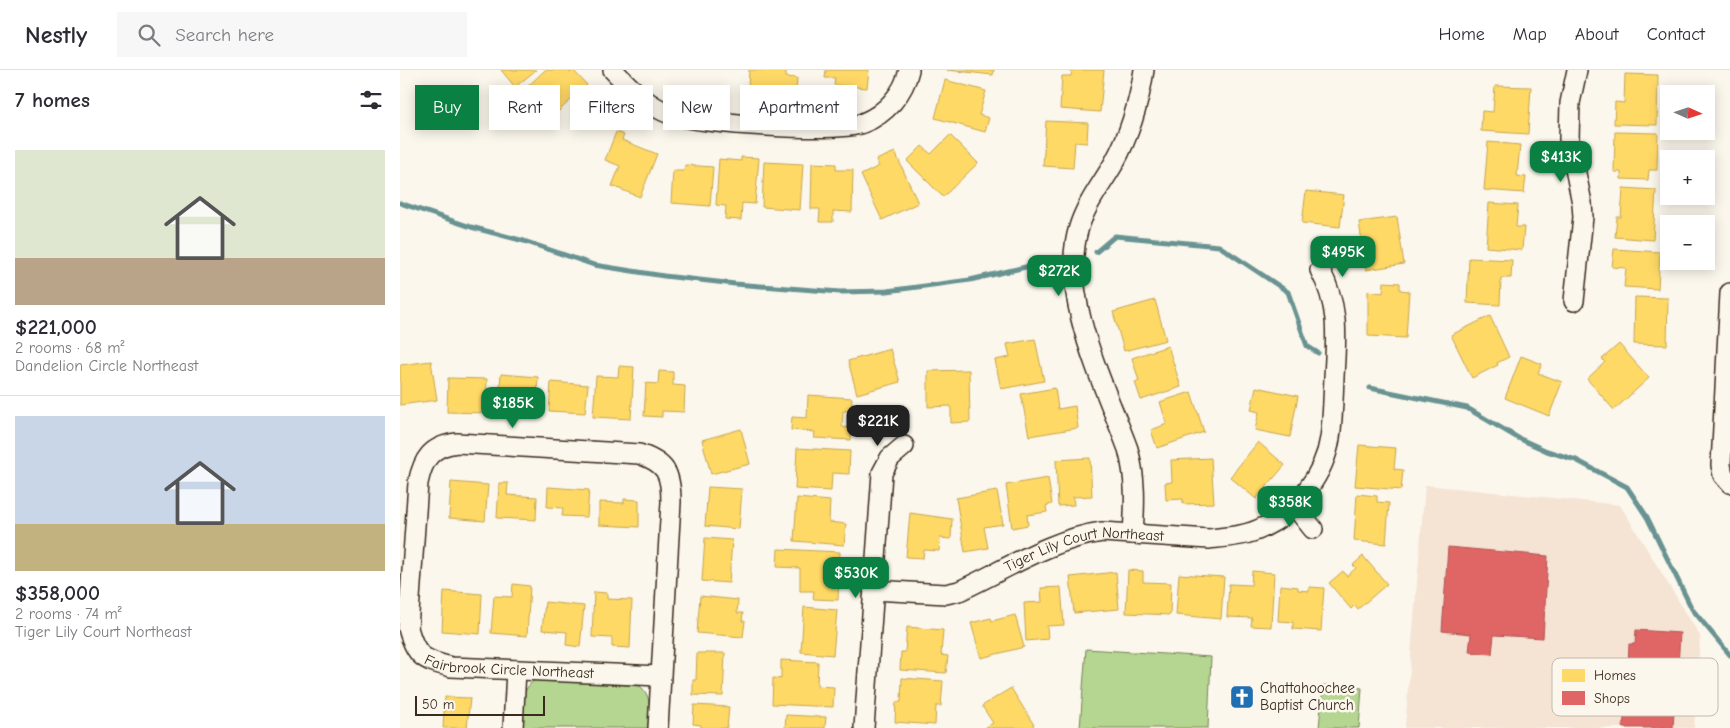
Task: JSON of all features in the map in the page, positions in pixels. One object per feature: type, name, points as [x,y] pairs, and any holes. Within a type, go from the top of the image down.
[{"type":"street","points":[[613,70],[643,98],[670,114],[707,121],[823,128],[846,127],[863,123],[881,113],[896,99],[909,70]]},
{"type":"street","points":[[1133,534],[1136,491],[1134,470],[1081,320],[1074,272],[1079,227],[1124,142],[1138,100],[1144,70]]},
{"type":"street","points":[[1574,301],[1583,217],[1569,132],[1570,103],[1577,70]]},
{"type":"street","name":"Tiger Lily Court Northeast","points":[[873,590],[946,594],[959,592],[1064,541],[1102,532],[1209,539],[1244,534],[1264,528],[1294,505],[1316,475],[1330,440],[1337,322],[1334,300],[1320,270]]},
{"type":"street","points":[[1730,293],[1721,465],[1723,474],[1730,483]]},
{"type":"street","name":"Fairbrook Circle Northeast","points":[[658,728],[671,502],[669,476],[662,466],[651,458],[639,454],[457,443],[443,444],[431,453],[422,464],[418,483],[408,628],[413,646],[430,662],[451,667],[660,676]]},
{"type":"street","points":[[864,728],[882,473],[890,458],[904,446]]},
{"type":"street","points":[[1294,505],[1313,529]]},
{"type":"street","points":[[513,728],[516,670]]},
{"type":"shaded area","points":[[1425,485],[1620,505],[1700,636],[1699,658],[1552,658],[1552,716],[1695,716],[1694,728],[1405,728]]},
{"type":"green space","points":[[1086,649],[1211,657],[1208,728],[1080,728]]},
{"type":"green space","points":[[537,679],[640,686],[649,700],[648,728],[521,728],[524,694],[531,683]]},
{"type":"green space","points":[[1323,685],[1362,688],[1359,728],[1319,728]]},
{"type":"building: Homes","points":[[501,70],[536,70],[517,85],[513,85]]},
{"type":"building: Homes","points":[[545,70],[567,70],[570,73],[573,70],[587,85],[570,85],[570,101],[560,110],[560,85],[529,85]]},
{"type":"building: Homes","points":[[749,70],[786,70],[786,77],[797,78],[797,85],[748,85]]},
{"type":"building: Homes","points":[[826,70],[869,70],[867,88],[857,87],[857,85],[834,85],[835,78],[825,78]]},
{"type":"building: Homes","points":[[947,70],[994,70],[993,75]]},
{"type":"building: Homes","points":[[1072,70],[1104,70],[1100,112],[1060,109],[1062,76],[1071,76]]},
{"type":"building: Homes","points":[[1625,74],[1658,75],[1657,125],[1614,124],[1615,102],[1624,103]]},
{"type":"building: Homes","points":[[945,80],[986,91],[979,115],[989,118],[985,132],[935,118]]},
{"type":"building: Homes","points":[[1495,86],[1531,87],[1528,134],[1481,131],[1482,111],[1493,112]]},
{"type":"building: Homes","points":[[1046,121],[1088,123],[1087,143],[1075,142],[1073,168],[1043,166]]},
{"type":"building: Homes","points":[[616,132],[624,135],[622,140],[657,154],[640,197],[612,186],[620,166],[605,160]]},
{"type":"building: Homes","points":[[1615,132],[1658,133],[1657,170],[1649,170],[1648,180],[1621,179],[1621,172],[1614,172]]},
{"type":"building: Homes","points":[[950,135],[978,163],[943,197],[907,161],[922,146],[931,154]]},
{"type":"building: Homes","points":[[1488,142],[1520,145],[1517,176],[1526,177],[1524,193],[1484,190]]},
{"type":"building: Homes","points":[[895,152],[918,203],[882,220],[861,175],[879,166],[876,160]]},
{"type":"building: Homes","points":[[741,157],[759,158],[755,204],[742,203],[741,220],[725,219],[726,206],[716,205],[719,159],[741,161]]},
{"type":"building: Homes","points":[[764,162],[803,164],[800,210],[762,207]]},
{"type":"building: Homes","points":[[812,163],[836,164],[836,170],[853,170],[852,212],[833,211],[833,222],[819,222],[820,209],[811,209]]},
{"type":"building: Homes","points":[[685,165],[713,167],[710,206],[671,203],[673,171],[684,171]]},
{"type":"building: Homes","points":[[1623,188],[1656,190],[1653,240],[1615,237],[1617,217],[1621,217]]},
{"type":"building: Homes","points":[[1306,191],[1344,195],[1340,227],[1302,223]]},
{"type":"building: Homes","points":[[1489,203],[1518,205],[1516,227],[1524,227],[1522,250],[1486,247]]},
{"type":"building: Homes","points":[[1397,217],[1404,264],[1366,270],[1359,222]]},
{"type":"building: Homes","points":[[1614,249],[1660,252],[1658,289],[1624,287],[1626,268],[1612,267]]},
{"type":"building: Homes","points":[[1469,258],[1512,260],[1511,278],[1501,278],[1500,305],[1467,303]]},
{"type":"building: Homes","points":[[1384,282],[1400,283],[1400,290],[1409,291],[1406,338],[1368,336],[1368,291],[1383,293]]},
{"type":"building: Homes","points":[[1635,297],[1668,298],[1667,345],[1634,344]]},
{"type":"building: Homes","points":[[1155,300],[1166,340],[1124,351],[1113,312]]},
{"type":"building: Homes","points":[[1490,316],[1509,357],[1497,363],[1498,365],[1472,378],[1451,335]]},
{"type":"building: Homes","points":[[1035,339],[1044,381],[1001,389],[995,360],[1010,357],[1007,344]]},
{"type":"building: Homes","points":[[1619,344],[1649,378],[1614,410],[1587,379],[1605,362],[1602,359]]},
{"type":"building: Homes","points":[[1168,346],[1181,387],[1141,400],[1135,382],[1139,381],[1132,358]]},
{"type":"building: Homes","points":[[890,349],[900,382],[857,394],[848,361]]},
{"type":"building: Homes","points":[[1521,356],[1542,364],[1538,373],[1562,382],[1549,416],[1505,398]]},
{"type":"building: Homes","points":[[431,361],[437,400],[400,405],[400,365]]},
{"type":"building: Homes","points":[[619,366],[634,367],[631,419],[593,417],[596,376],[618,377]]},
{"type":"building: Homes","points":[[969,370],[970,422],[951,423],[951,406],[928,407],[928,371]]},
{"type":"building: Homes","points":[[659,371],[673,372],[673,385],[685,386],[684,412],[662,411],[662,417],[644,416],[646,383],[658,384]]},
{"type":"building: Homes","points":[[501,374],[538,377],[536,416],[498,413]]},
{"type":"building: Homes","points":[[448,378],[487,379],[486,413],[447,412]]},
{"type":"building: Homes","points":[[551,382],[588,385],[585,413],[549,411]]},
{"type":"building: Homes","points":[[1256,387],[1298,396],[1290,437],[1255,430],[1259,412],[1251,410]]},
{"type":"building: Homes","points":[[1055,388],[1058,409],[1075,406],[1078,428],[1029,436],[1021,394]]},
{"type":"building: Homes","points":[[1191,392],[1204,432],[1157,448],[1151,430],[1167,424],[1160,402]]},
{"type":"building: Homes","points":[[808,395],[852,398],[851,411],[843,411],[842,427],[852,428],[851,440],[814,438],[815,432],[791,430],[792,417],[807,418]]},
{"type":"building: Homes","points":[[741,429],[750,464],[711,474],[702,440]]},
{"type":"building: Homes","points":[[1258,442],[1285,465],[1256,499],[1230,477]]},
{"type":"building: Homes","points":[[1359,445],[1396,448],[1394,469],[1403,470],[1401,490],[1355,486]]},
{"type":"building: Homes","points":[[797,448],[850,451],[849,474],[832,473],[831,491],[795,489]]},
{"type":"building: Homes","points":[[1090,458],[1092,496],[1073,497],[1074,505],[1058,506],[1056,460]]},
{"type":"building: Homes","points":[[1211,458],[1214,503],[1183,504],[1183,499],[1166,500],[1165,483],[1172,482],[1171,460]]},
{"type":"building: Homes","points":[[1048,478],[1052,504],[1046,506],[1047,512],[1027,515],[1028,525],[1012,528],[1006,485]]},
{"type":"building: Homes","points":[[451,482],[488,485],[485,521],[449,518]]},
{"type":"building: Homes","points":[[499,483],[508,483],[507,495],[537,497],[536,520],[497,518]]},
{"type":"building: Homes","points":[[548,487],[589,490],[587,517],[562,516],[563,508],[547,507]]},
{"type":"building: Homes","points":[[708,487],[742,489],[739,529],[705,526]]},
{"type":"building: Homes","points":[[997,491],[1003,524],[984,527],[988,548],[965,552],[956,498]]},
{"type":"building: Homes","points":[[1357,494],[1377,496],[1377,502],[1389,503],[1386,544],[1354,541]]},
{"type":"building: Homes","points":[[797,498],[830,501],[829,522],[846,524],[844,545],[794,541]]},
{"type":"building: Homes","points":[[624,499],[639,500],[639,527],[599,525],[599,502],[624,503]]},
{"type":"building: Homes","points":[[910,513],[952,519],[951,539],[940,538],[939,551],[924,550],[923,558],[906,557]]},
{"type":"building: Homes","points":[[705,538],[732,540],[729,583],[702,581]]},
{"type":"building: Homes","points":[[778,549],[840,552],[838,600],[813,599],[814,591],[800,591],[800,568],[777,567]]},
{"type":"building: Homes","points":[[1363,556],[1387,584],[1358,609],[1355,605],[1351,609],[1329,583],[1343,571],[1347,576],[1356,568],[1353,565]]},
{"type":"building: Homes","points":[[1128,570],[1143,571],[1143,582],[1171,583],[1170,615],[1126,613]]},
{"type":"building: Homes","points":[[1252,571],[1274,573],[1271,627],[1251,626],[1252,618],[1227,617],[1229,584],[1251,585]]},
{"type":"building: Homes","points":[[1116,572],[1119,609],[1074,613],[1070,577]]},
{"type":"building: Homes","points":[[1179,574],[1224,577],[1221,619],[1176,615]]},
{"type":"building: Homes","points":[[513,584],[530,586],[527,636],[491,633],[494,596],[512,597]]},
{"type":"building: Homes","points":[[1280,585],[1298,587],[1298,590],[1309,591],[1309,587],[1324,588],[1321,631],[1293,629],[1293,622],[1278,621]]},
{"type":"building: Homes","points":[[1061,587],[1064,625],[1047,626],[1048,639],[1026,641],[1024,603],[1042,602],[1041,588]]},
{"type":"building: Homes","points":[[444,591],[482,594],[480,634],[442,631]]},
{"type":"building: Homes","points":[[594,592],[607,593],[607,599],[632,600],[630,648],[612,647],[612,638],[592,637]]},
{"type":"building: Homes","points":[[700,596],[738,600],[737,613],[743,613],[742,621],[745,621],[743,637],[697,633]]},
{"type":"building: Homes","points":[[545,602],[584,606],[580,647],[566,645],[567,632],[542,630]]},
{"type":"building: Homes","points":[[804,607],[837,610],[833,655],[801,652]]},
{"type":"building: Homes","points":[[1015,615],[1024,647],[981,658],[971,623],[991,618],[992,621]]},
{"type":"building: Homes","points":[[907,627],[943,630],[941,655],[948,656],[946,673],[900,670],[901,652],[905,652]]},
{"type":"building: Homes","points":[[697,653],[725,653],[723,696],[693,695],[693,680],[696,680]]},
{"type":"building: Homes","points":[[781,660],[818,662],[817,686],[834,687],[833,707],[772,704],[773,678],[781,679]]},
{"type":"building: Homes","points":[[902,678],[943,681],[941,706],[936,706],[935,725],[895,722],[896,702],[901,702]]},
{"type":"building: Homes","points":[[1011,688],[1034,725],[1029,728],[985,728],[993,723],[982,706]]},
{"type":"building: Homes","points":[[445,697],[470,698],[467,728],[443,728]]},
{"type":"building: Homes","points":[[694,705],[729,707],[727,728],[701,728],[701,725],[693,724]]},
{"type":"building: Homes","points":[[786,715],[826,717],[825,728],[785,728]]},
{"type":"building: Shops","points":[[1448,547],[1548,556],[1543,638],[1494,635],[1492,654],[1469,652],[1471,634],[1442,631]]},
{"type":"building: Shops","points":[[1636,630],[1680,633],[1679,658],[1628,658],[1629,644],[1635,644]]},
{"type":"building: Shops","points":[[1624,716],[1674,716],[1673,728],[1623,728]]},
{"type":"waterway","points":[[400,203],[471,227],[524,241],[594,265],[664,276],[735,284],[840,292],[887,291],[970,280],[1047,262]]},
{"type":"waterway","points":[[1096,252],[1115,236],[1219,246],[1288,292],[1307,346],[1318,353]]},
{"type":"waterway","points":[[1370,388],[1467,408],[1518,438],[1547,451],[1576,460],[1627,487],[1647,517],[1692,609],[1730,655]]},
{"type":"place","name":"Chattahoochee Baptist Church","points":[[1242,697]]}]
